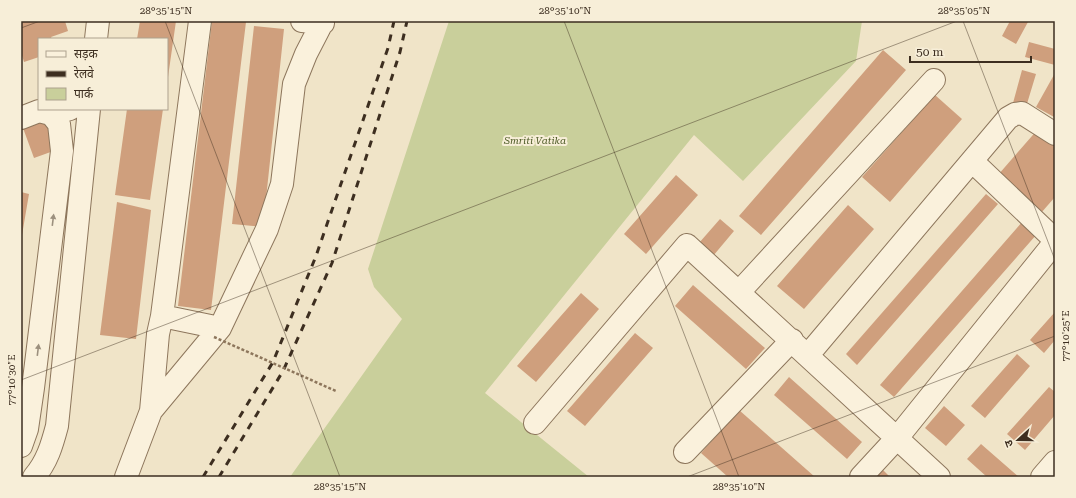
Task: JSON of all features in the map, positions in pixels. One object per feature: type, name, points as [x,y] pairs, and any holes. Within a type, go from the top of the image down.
[{"type":"street","points":[[96,38],[98,21]]},
{"type":"street","points":[[152,411],[158,334],[162,316],[200,21]]},
{"type":"street","points":[[126,477],[144,427],[152,411],[217,332],[242,285],[276,206],[286,160],[294,84],[306,54],[316,22]]},
{"type":"street","points":[[740,291],[934,80]]},
{"type":"street","points":[[34,477],[41,468],[51,449],[56,426],[89,110]]},
{"type":"street","points":[[21,118],[39,111],[61,111],[59,124],[62,151],[33,388],[27,429],[21,446]]},
{"type":"street","points":[[808,355],[1008,118],[1015,114],[1022,113],[1029,116],[1055,134]]},
{"type":"street","points":[[861,477],[897,438],[1055,241],[972,161]]},
{"type":"street","points":[[535,423],[687,245],[740,291],[939,477]]},
{"type":"street","points":[[162,316],[217,332]]},
{"type":"street","points":[[685,452],[792,340]]},
{"type":"street","points":[[1042,477],[1055,462]]},
{"type":"path","points":[[217,332],[336,391]]},
{"type":"green space","name":"Smriti Vatika","points":[[449,21],[862,21],[856,61],[743,181],[694,135],[485,393],[589,477],[290,477],[402,319],[374,287],[368,269]]},
{"type":"building","points":[[21,21],[65,21],[68,31],[52,38],[38,38],[38,57],[24,62],[21,52]]},
{"type":"building","points":[[140,21],[176,21],[168,77],[168,38],[137,38]]},
{"type":"building","points":[[212,21],[246,22],[211,310],[178,306]]},
{"type":"building","points":[[1010,21],[1028,22],[1016,44],[1002,36]]},
{"type":"building","points":[[254,26],[284,29],[263,227],[232,224]]},
{"type":"building","points":[[1029,42],[1055,49],[1055,65],[1025,57]]},
{"type":"building","points":[[883,50],[906,70],[761,235],[739,216]]},
{"type":"building","points":[[1022,70],[1036,74],[1026,107],[1013,103]]},
{"type":"building","points":[[1055,73],[1055,116],[1054,117],[1036,107]]},
{"type":"building","points":[[935,95],[962,119],[890,202],[862,177]]},
{"type":"building","points":[[127,110],[163,110],[150,200],[115,195]]},
{"type":"building","points":[[48,119],[59,149],[34,158],[23,128]]},
{"type":"building","points":[[1039,128],[1055,142],[1055,197],[1041,213],[998,175]]},
{"type":"building","points":[[676,175],[698,195],[646,254],[624,234]]},
{"type":"building","points":[[21,192],[29,194],[22,235],[21,235]]},
{"type":"building","points":[[986,194],[998,204],[857,365],[846,354]]},
{"type":"building","points":[[117,202],[151,210],[136,339],[100,335]]},
{"type":"building","points":[[848,205],[874,229],[804,309],[777,286]]},
{"type":"building","points":[[720,219],[734,231],[713,256],[699,243]]},
{"type":"building","points":[[1023,221],[1037,234],[894,397],[880,385]]},
{"type":"building","points":[[693,285],[765,348],[746,369],[675,306]]},
{"type":"building","points":[[581,293],[599,309],[536,382],[517,366]]},
{"type":"building","points":[[1055,312],[1055,340],[1044,353],[1030,340]]},
{"type":"building","points":[[635,333],[653,348],[585,426],[567,411]]},
{"type":"building","points":[[1017,354],[1030,366],[985,418],[971,406]]},
{"type":"building","points":[[789,377],[862,442],[847,459],[774,395]]},
{"type":"building","points":[[1049,387],[1055,392],[1055,415],[1025,450],[1007,434]]},
{"type":"building","points":[[944,406],[965,425],[946,446],[925,428]]},
{"type":"building","points":[[739,410],[815,477],[728,477],[701,453]]},
{"type":"building","points":[[981,444],[1019,477],[987,477],[967,459]]},
{"type":"building","points":[[882,469],[890,477],[875,477]]},
{"type":"railway","points":[[203,477],[273,362],[316,256],[388,48],[394,21]]},
{"type":"railway","points":[[219,477],[283,371],[332,263],[400,52],[407,21]]}]
